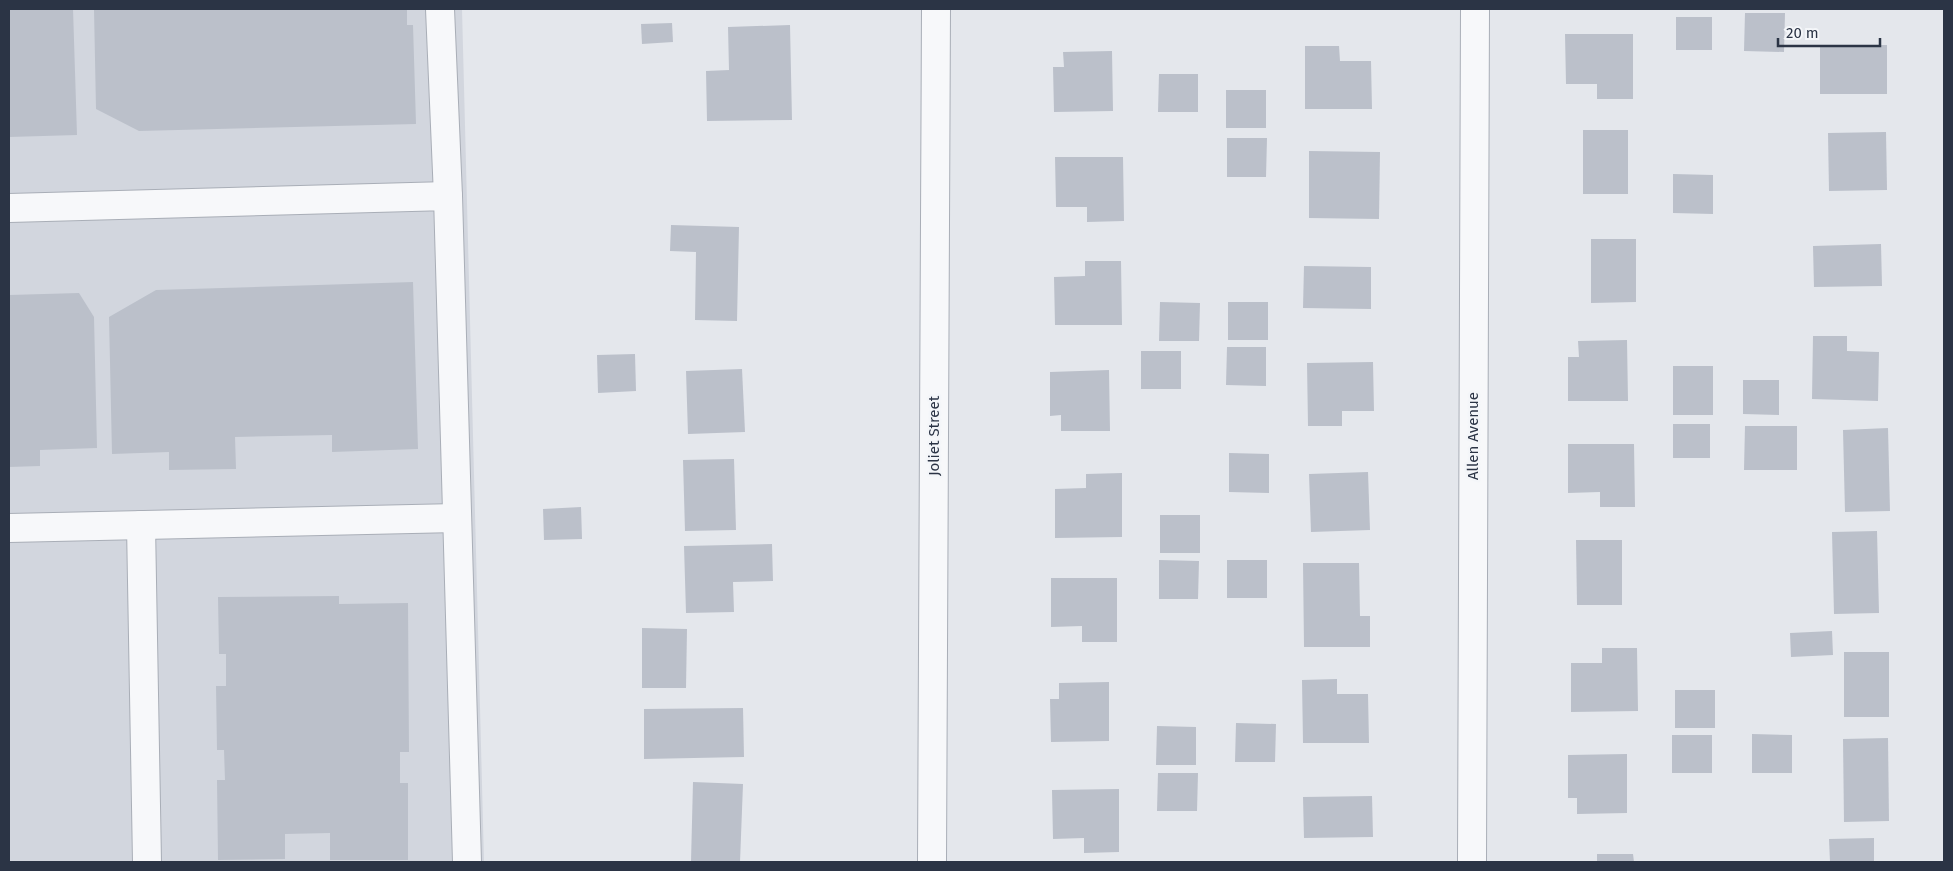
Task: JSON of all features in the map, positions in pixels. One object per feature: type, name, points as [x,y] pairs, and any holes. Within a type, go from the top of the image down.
[{"type":"street","points":[[440,9],[448,196],[467,862]]},
{"type":"street","name":"Joliet Street","points":[[932,862],[936,9]]},
{"type":"street","name":"Allen Avenue","points":[[1472,862],[1475,9]]},
{"type":"street","points":[[9,208],[448,196]]},
{"type":"street","points":[[9,528],[457,518]]},
{"type":"street","points":[[141,525],[147,862]]},
{"type":"shaded area","points":[[9,9],[462,9],[484,862],[9,862]]},
{"type":"building","points":[[9,9],[73,9],[77,135],[9,137]]},
{"type":"building","points":[[94,9],[407,9],[407,25],[413,25],[416,124],[139,131],[96,109]]},
{"type":"building","points":[[1745,13],[1785,13],[1784,52],[1744,51]]},
{"type":"building","points":[[1676,17],[1712,17],[1712,50],[1676,50]]},
{"type":"building","points":[[672,23],[673,42],[642,44],[641,24]]},
{"type":"building","points":[[790,25],[792,120],[707,121],[706,71],[729,70],[728,27]]},
{"type":"building","points":[[1565,34],[1633,34],[1633,99],[1597,99],[1597,84],[1566,84]]},
{"type":"building","points":[[1820,45],[1887,45],[1887,94],[1820,94]]},
{"type":"building","points":[[1305,46],[1339,46],[1340,61],[1371,61],[1372,109],[1305,109]]},
{"type":"building","points":[[1112,51],[1113,111],[1054,112],[1053,67],[1064,67],[1063,52]]},
{"type":"building","points":[[1159,74],[1198,74],[1198,112],[1158,112]]},
{"type":"building","points":[[1226,90],[1266,90],[1266,128],[1226,128]]},
{"type":"building","points":[[1583,130],[1628,130],[1628,194],[1583,194]]},
{"type":"building","points":[[1886,132],[1887,190],[1829,191],[1828,133]]},
{"type":"building","points":[[1227,138],[1267,138],[1266,177],[1227,177]]},
{"type":"building","points":[[1309,151],[1380,152],[1379,219],[1309,218]]},
{"type":"building","points":[[1055,157],[1123,157],[1124,221],[1087,222],[1087,207],[1056,207]]},
{"type":"building","points":[[1673,174],[1713,175],[1713,214],[1673,213]]},
{"type":"building","points":[[671,225],[739,227],[737,321],[695,320],[696,252],[670,251]]},
{"type":"building","points":[[1591,239],[1636,239],[1636,302],[1591,303]]},
{"type":"building","points":[[1881,244],[1882,286],[1814,287],[1813,246]]},
{"type":"building","points":[[1085,261],[1121,261],[1122,325],[1055,325],[1054,277],[1085,276]]},
{"type":"building","points":[[1304,266],[1371,267],[1371,309],[1303,308]]},
{"type":"building","points":[[413,282],[418,449],[332,452],[332,435],[235,437],[236,469],[169,470],[169,452],[112,454],[109,317],[156,290]]},
{"type":"building","points":[[79,293],[94,317],[97,448],[40,450],[40,466],[9,467],[9,295]]},
{"type":"building","points":[[1160,302],[1200,303],[1199,341],[1159,341]]},
{"type":"building","points":[[1228,302],[1268,302],[1268,340],[1228,340]]},
{"type":"building","points":[[1813,336],[1847,336],[1847,351],[1879,352],[1878,401],[1812,399]]},
{"type":"building","points":[[1627,340],[1628,401],[1568,401],[1568,357],[1579,357],[1578,341]]},
{"type":"building","points":[[1227,347],[1266,347],[1266,386],[1226,385]]},
{"type":"building","points":[[1141,351],[1181,351],[1181,389],[1141,389]]},
{"type":"building","points":[[635,354],[636,391],[598,393],[597,355]]},
{"type":"building","points":[[1373,362],[1374,411],[1342,411],[1342,426],[1308,426],[1307,363]]},
{"type":"building","points":[[1673,366],[1713,366],[1713,415],[1673,415]]},
{"type":"building","points":[[742,369],[745,432],[688,434],[686,371]]},
{"type":"building","points":[[1109,370],[1110,431],[1061,431],[1061,415],[1050,416],[1050,372]]},
{"type":"building","points":[[1743,380],[1779,380],[1779,415],[1743,414]]},
{"type":"building","points":[[1673,424],[1710,424],[1710,458],[1673,458]]},
{"type":"building","points":[[1745,426],[1797,426],[1797,470],[1744,470]]},
{"type":"building","points":[[1888,428],[1890,511],[1845,512],[1843,430]]},
{"type":"building","points":[[1568,444],[1634,444],[1635,507],[1600,507],[1600,492],[1568,493]]},
{"type":"building","points":[[1229,453],[1269,454],[1269,493],[1229,492]]},
{"type":"building","points":[[734,459],[736,530],[685,531],[683,460]]},
{"type":"building","points":[[1368,472],[1370,530],[1311,532],[1309,474]]},
{"type":"building","points":[[1122,473],[1122,537],[1055,538],[1055,489],[1086,488],[1086,474]]},
{"type":"building","points":[[581,507],[582,539],[544,540],[543,509]]},
{"type":"building","points":[[1160,515],[1200,515],[1200,553],[1160,553]]},
{"type":"building","points":[[1877,531],[1879,613],[1834,614],[1832,532]]},
{"type":"building","points":[[1576,540],[1622,540],[1622,605],[1577,605]]},
{"type":"building","points":[[772,544],[773,581],[733,582],[734,612],[686,613],[684,546]]},
{"type":"building","points":[[1159,560],[1199,561],[1198,599],[1159,599]]},
{"type":"building","points":[[1227,560],[1267,560],[1267,598],[1227,598]]},
{"type":"building","points":[[1303,563],[1359,563],[1360,616],[1370,616],[1370,647],[1304,647]]},
{"type":"building","points":[[1051,578],[1117,578],[1117,642],[1082,642],[1082,626],[1051,627]]},
{"type":"building","points":[[339,596],[339,604],[408,603],[409,752],[400,752],[400,783],[408,783],[408,860],[330,860],[330,833],[285,834],[285,859],[218,860],[217,780],[225,780],[224,750],[217,750],[216,686],[226,686],[226,654],[219,654],[218,597]]},
{"type":"building","points":[[642,628],[687,629],[686,688],[642,688]]},
{"type":"building","points":[[1832,631],[1833,655],[1791,657],[1790,633]]},
{"type":"building","points":[[1602,648],[1637,648],[1638,711],[1571,712],[1571,663],[1602,663]]},
{"type":"building","points":[[1844,652],[1889,652],[1889,717],[1844,717]]},
{"type":"building","points":[[1337,679],[1337,694],[1368,694],[1369,743],[1303,743],[1302,680]]},
{"type":"building","points":[[1109,682],[1109,741],[1051,742],[1050,699],[1059,699],[1059,683]]},
{"type":"building","points":[[1675,690],[1715,690],[1715,728],[1675,728]]},
{"type":"building","points":[[743,708],[744,757],[644,759],[644,709]]},
{"type":"building","points":[[1236,723],[1276,724],[1275,762],[1235,762]]},
{"type":"building","points":[[1157,726],[1196,727],[1196,765],[1156,765]]},
{"type":"building","points":[[1752,734],[1792,735],[1792,773],[1752,773]]},
{"type":"building","points":[[1672,735],[1712,735],[1712,773],[1672,773]]},
{"type":"building","points":[[1888,738],[1889,821],[1844,822],[1843,739]]},
{"type":"building","points":[[1627,754],[1627,813],[1577,814],[1577,798],[1568,798],[1568,755]]},
{"type":"building","points":[[1158,773],[1198,773],[1197,811],[1157,811]]},
{"type":"building","points":[[693,782],[743,784],[740,862],[691,862]]},
{"type":"building","points":[[1119,789],[1119,852],[1084,853],[1084,838],[1053,839],[1052,790]]},
{"type":"building","points":[[1372,796],[1373,837],[1304,838],[1303,797]]},
{"type":"building","points":[[1874,838],[1874,862],[1830,862],[1829,839]]},
{"type":"building","points":[[1597,854],[1633,854],[1634,862],[1597,862]]}]
